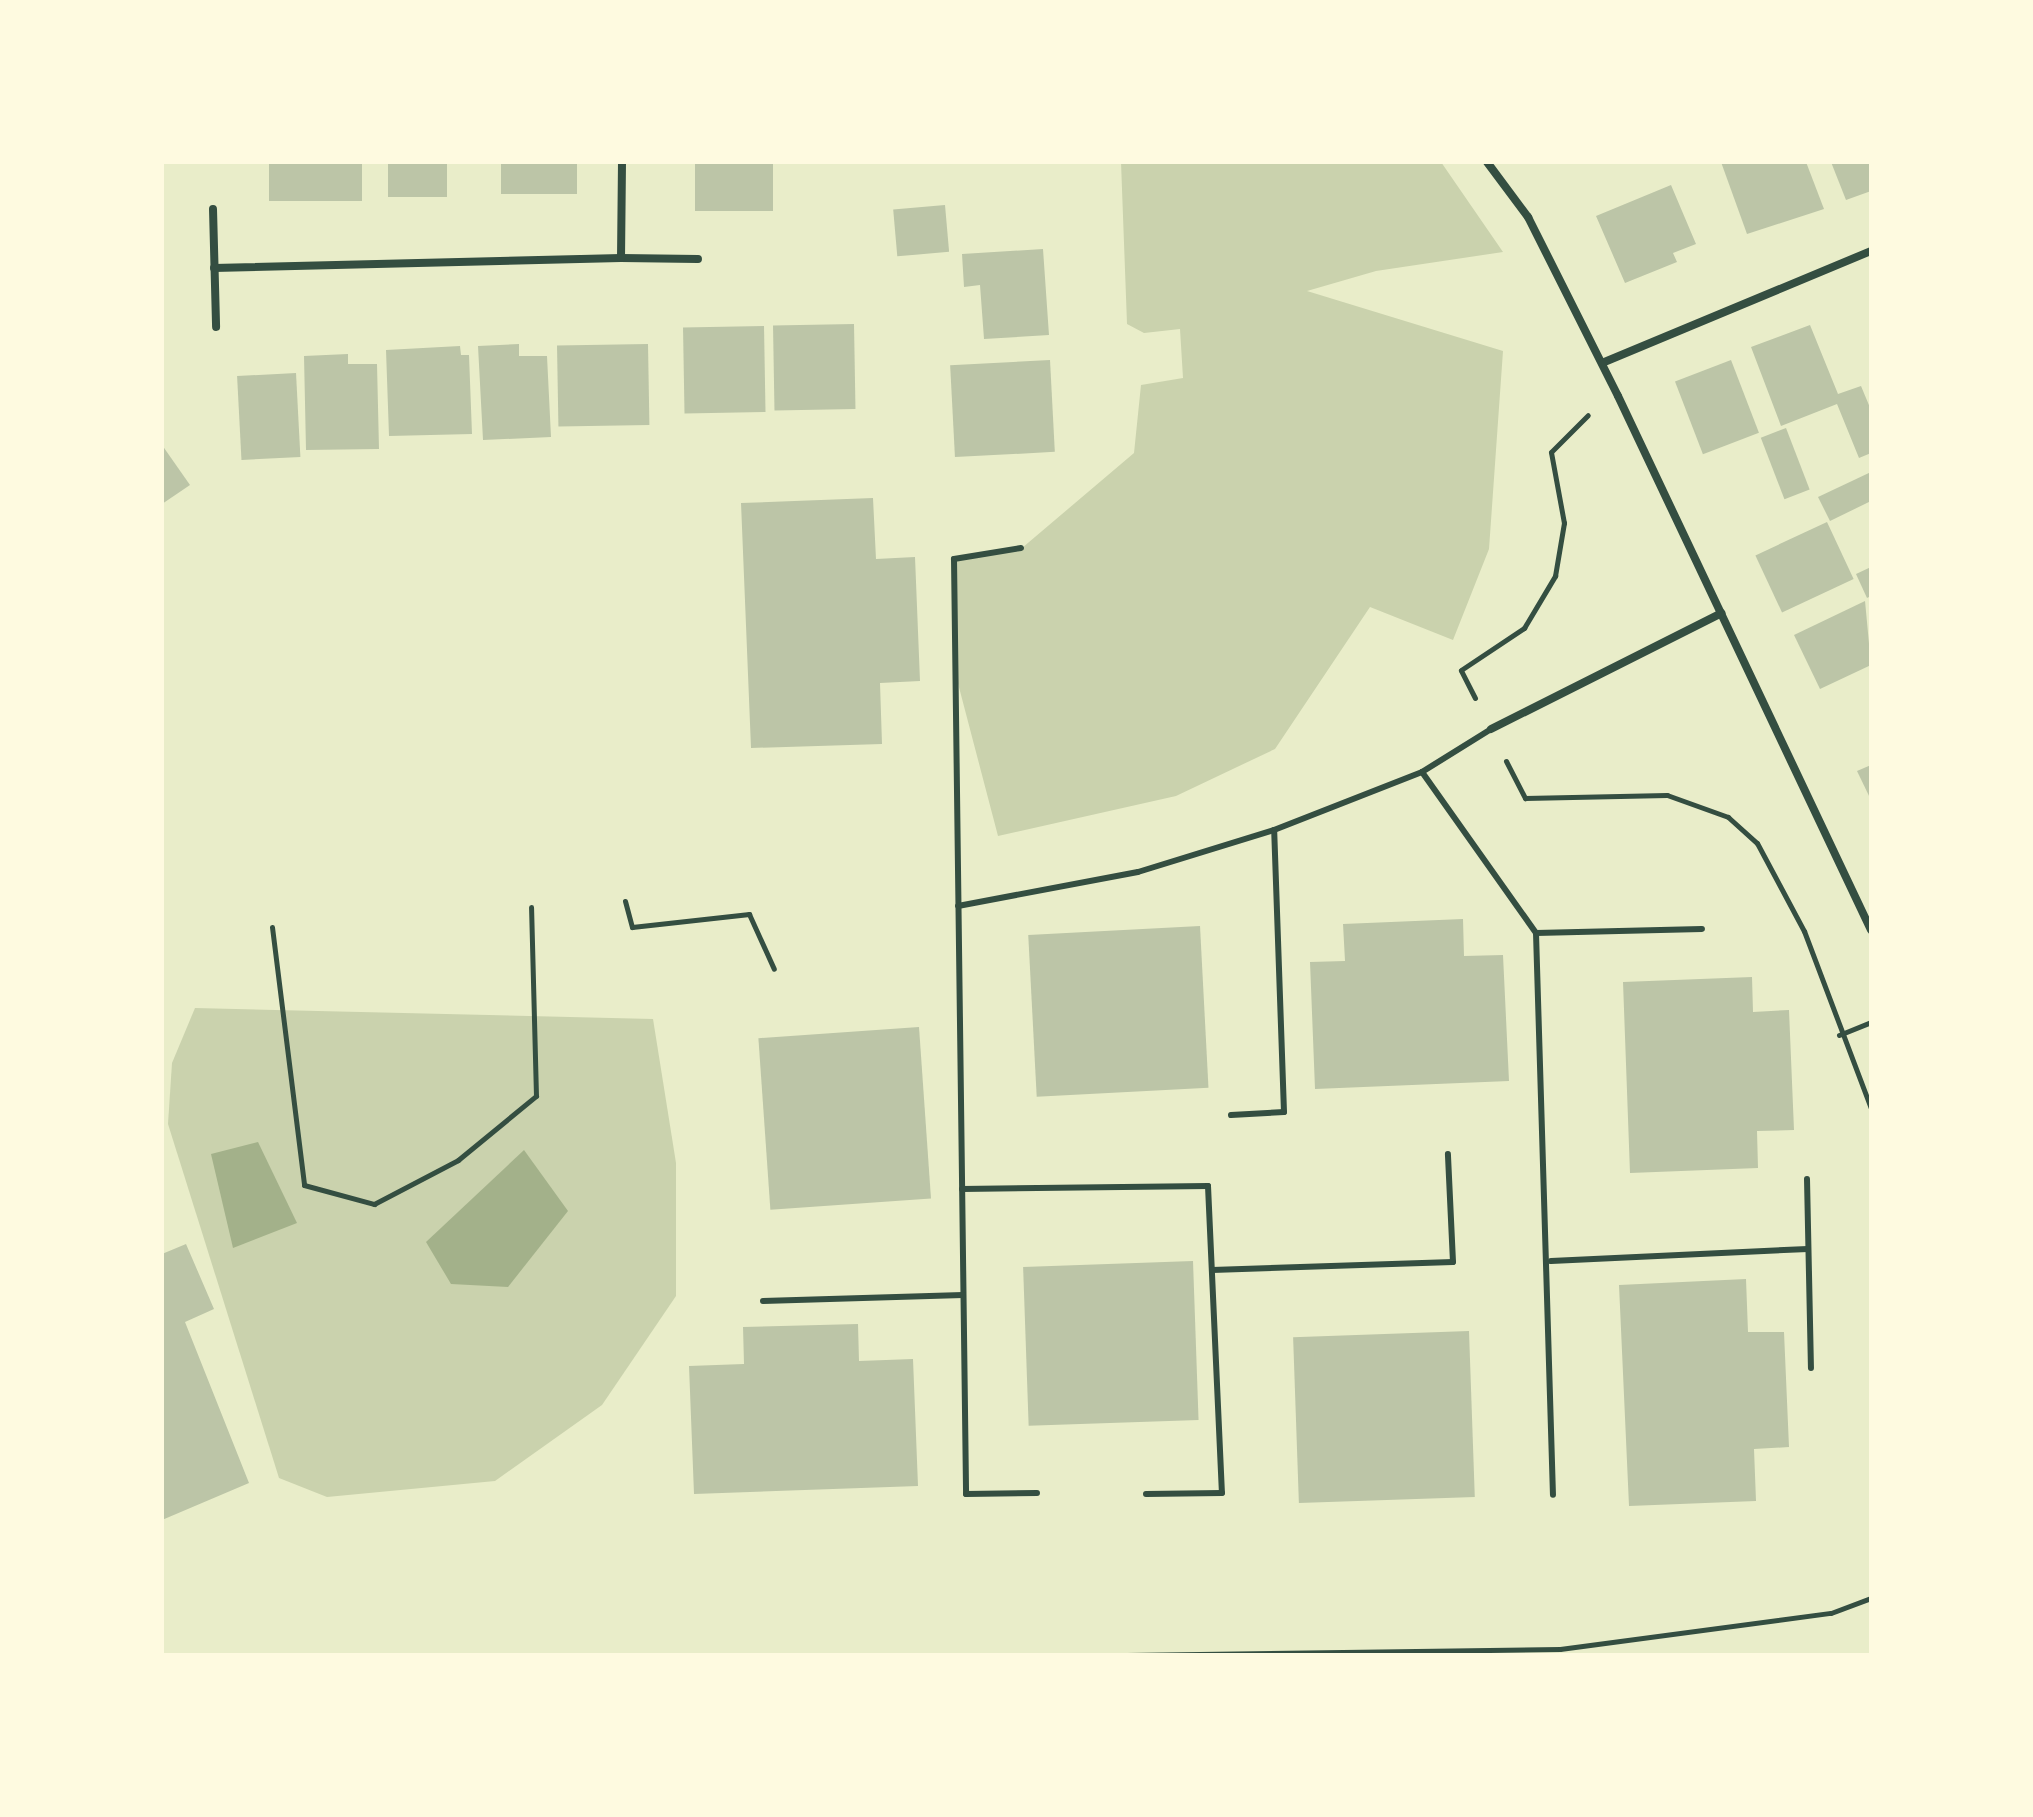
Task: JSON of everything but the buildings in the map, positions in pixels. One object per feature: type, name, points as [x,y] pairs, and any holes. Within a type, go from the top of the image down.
[{"type":"street","points":[[621,258],[622,162]]},
{"type":"street","points":[[1487,162],[1528,217],[1602,363],[1870,924]]},
{"type":"street","points":[[213,209],[216,327]]},
{"type":"street","points":[[1602,363],[1871,251]]},
{"type":"street","points":[[214,268],[621,258],[698,259]]},
{"type":"street","points":[[1491,729],[1722,613]]},
{"type":"lane","points":[[1021,548],[954,559],[966,1494],[1037,1493]]},
{"type":"lane","points":[[958,906],[1138,872],[1274,830],[1422,772],[1491,729]]},
{"type":"lane","points":[[1422,772],[1536,933],[1551,1261],[1553,1495]]},
{"type":"lane","points":[[1231,1115],[1284,1112],[1274,830]]},
{"type":"lane","points":[[1536,933],[1702,929]]},
{"type":"lane","points":[[1212,1270],[1453,1262],[1448,1154]]},
{"type":"lane","points":[[1807,1179],[1811,1368]]},
{"type":"lane","points":[[962,1189],[1208,1186],[1222,1493],[1146,1494]]},
{"type":"lane","points":[[1551,1261],[1808,1249]]},
{"type":"lane","points":[[763,1301],[963,1295]]},
{"type":"path","points":[[1461,670],[1501,647],[1541,605],[1564,523],[1551,452],[1618,396]]},
{"type":"path","points":[[1525,798],[1667,795],[1728,817],[1777,873],[1838,1035],[1871,1108]]},
{"type":"path","points":[[625,901],[632,927],[749,914],[774,969]]},
{"type":"path","points":[[272,927],[304,1185],[374,1204],[458,1160],[536,1096],[531,907]]},
{"type":"path","points":[[1838,1035],[1871,1022]]},
{"type":"path","points":[[1127,1655],[1560,1649],[1831,1613],[1871,1598]]},
{"type":"shaded area","points":[[1121,162],[1441,162],[1503,252],[1376,271],[1307,291],[1503,351],[1489,549],[1453,640],[1370,607],[1275,749],[1176,796],[998,836],[955,672],[954,559],[1022,548],[1134,453],[1141,385],[1183,378],[1180,329],[1144,333],[1127,324]]},
{"type":"shaded area","points":[[195,1008],[653,1019],[676,1163],[676,1296],[602,1405],[495,1481],[327,1497],[279,1478],[168,1124],[172,1063]]},
{"type":"shaded area","points":[[258,1142],[297,1223],[233,1248],[211,1154]]},
{"type":"shaded area","points":[[524,1150],[568,1211],[508,1287],[451,1284],[426,1242]]}]
